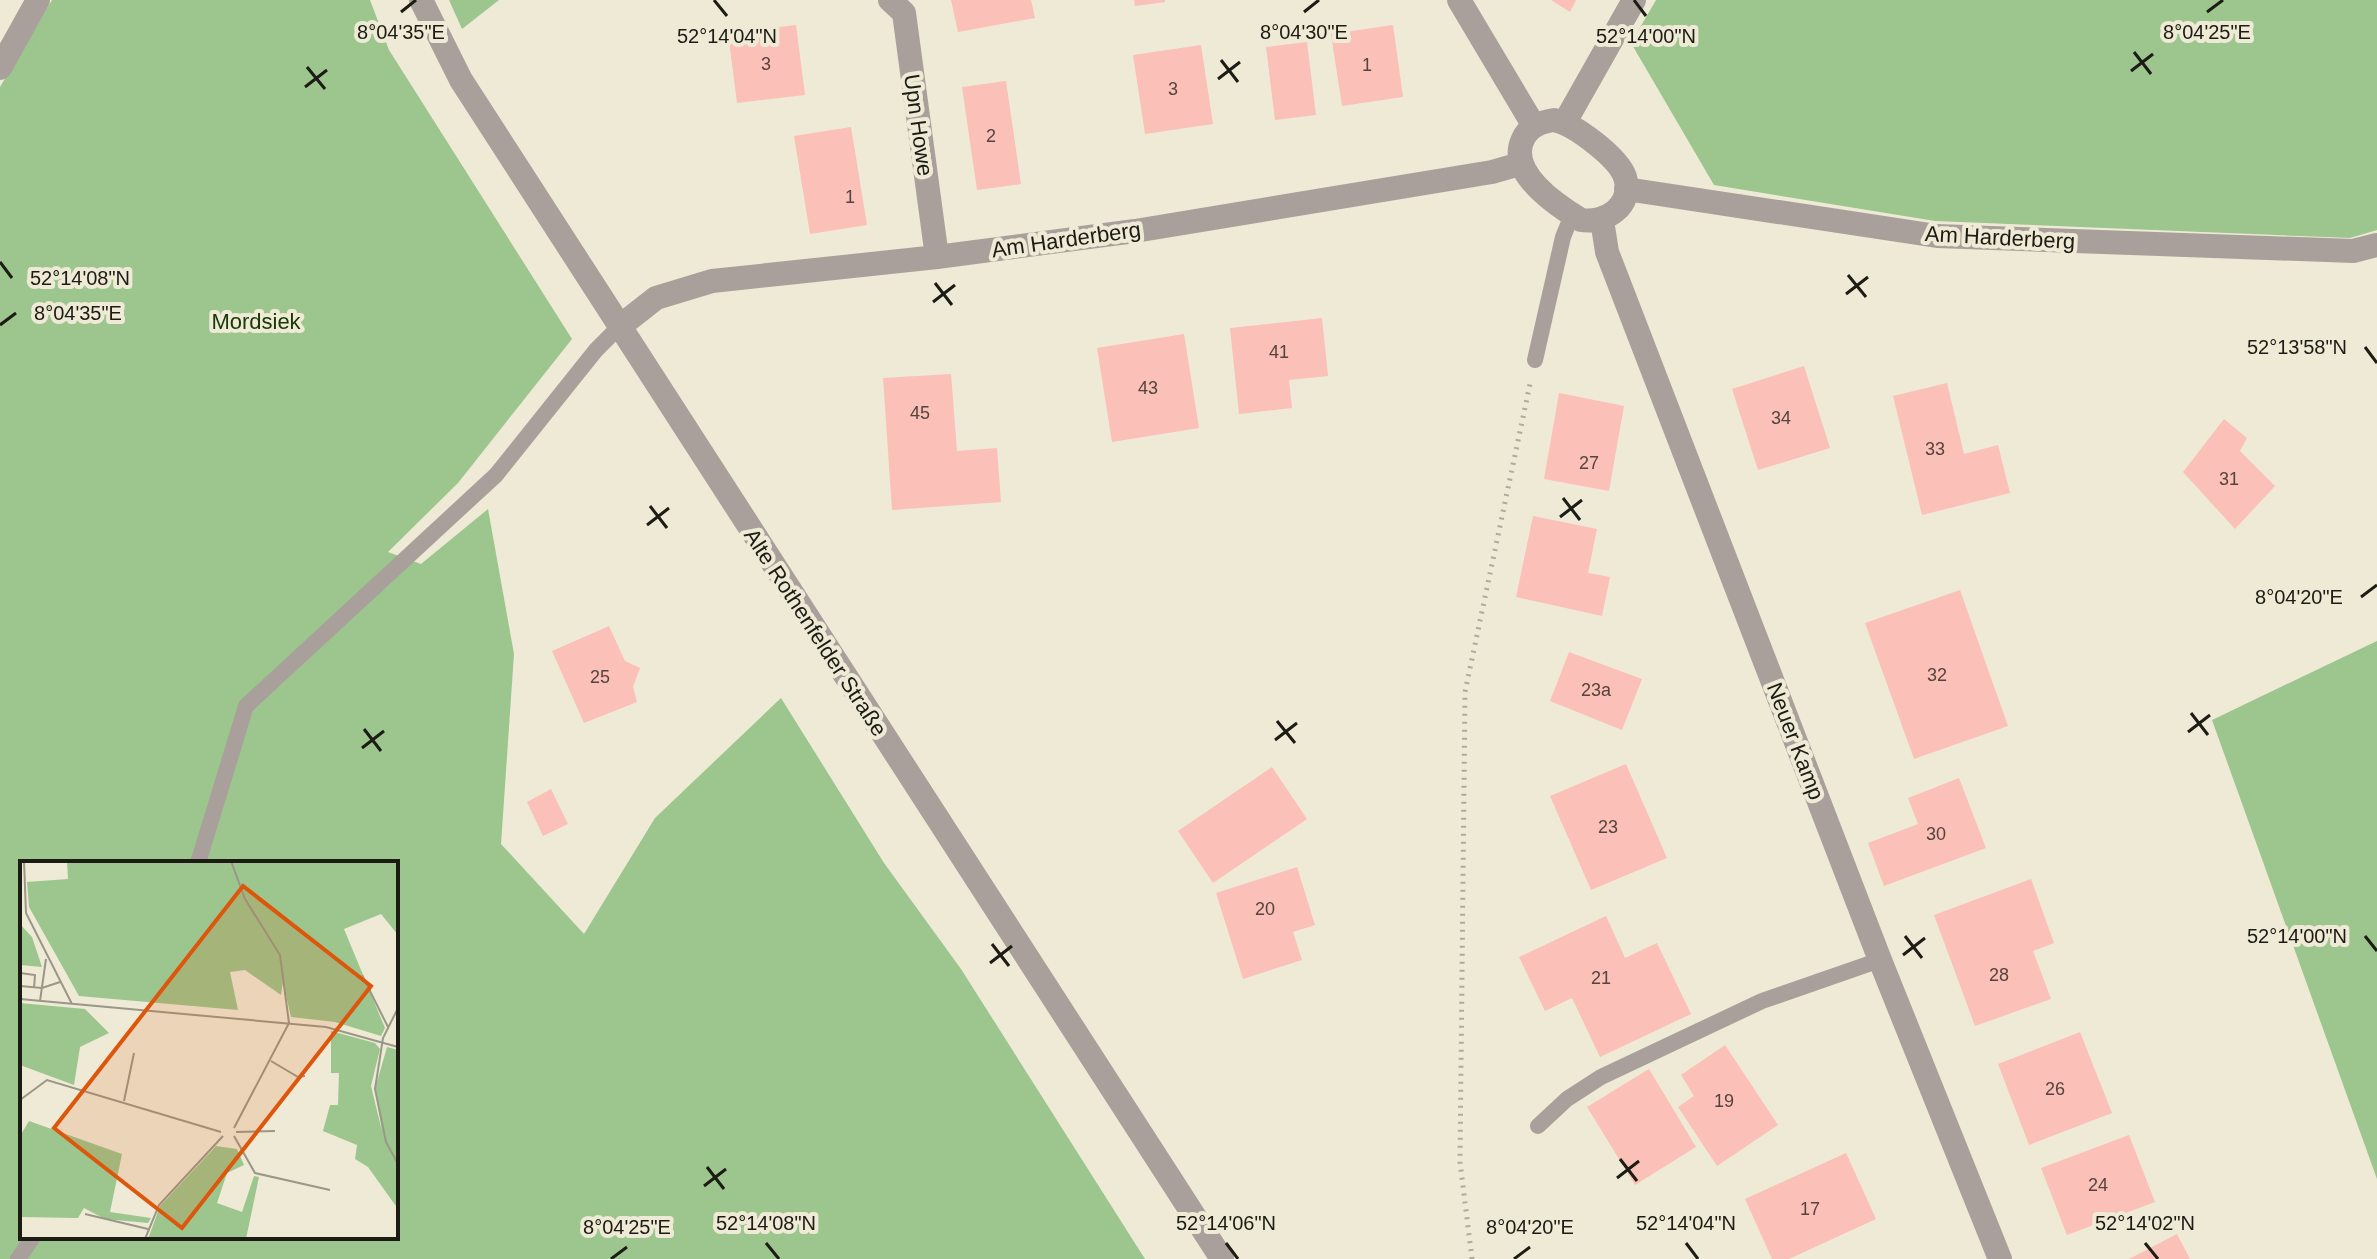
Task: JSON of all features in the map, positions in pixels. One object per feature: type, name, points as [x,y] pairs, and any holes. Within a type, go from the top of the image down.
[{"type":"street","points":[[0,68],[38,0]]},
{"type":"street","name":"Alte Rothenfelder Straße","points":[[421,0],[461,80],[1222,1259]]},
{"type":"street","name":"Upn Howe","points":[[890,0],[904,13],[937,257]]},
{"type":"street","points":[[1459,0],[1534,126]]},
{"type":"street","points":[[1565,122],[1634,0]]},
{"type":"street","points":[[1543,121],[1565,122],[1613,160],[1625,178],[1626,189],[1618,209],[1602,220],[1591,222],[1572,215],[1532,182],[1520,164],[1521,142],[1534,126],[1543,121]]},
{"type":"street","name":"Am Harderberg","points":[[619,327],[656,298],[712,281],[937,257],[1135,231],[1492,172],[1520,164]]},
{"type":"street","name":"Am Harderberg","points":[[1626,189],[1937,236],[2353,251],[2377,245]]},
{"type":"street","name":"Neuer Kamp","points":[[1602,220],[1607,252],[1880,960],[2000,1259]]},
{"type":"lane","points":[[1535,360],[1563,237],[1572,215]]},
{"type":"lane","points":[[199,861],[246,706],[496,475],[596,350],[619,327]]},
{"type":"lane","points":[[1538,1126],[1567,1099],[1601,1077],[1762,1001],[1880,960]]},
{"type":"lane","points":[[18,1259],[32,1239]]},
{"type":"path","points":[[1472,1259],[1460,1162],[1465,692],[1535,360]]},
{"type":"green space","name":"Mordsiek","points":[[52,0],[370,0],[389,50],[572,339],[458,483],[388,552],[421,564],[488,509],[514,654],[501,844],[584,934],[655,818],[781,698],[884,863],[961,969],[1145,1259],[0,1259],[0,87]]},
{"type":"green space","points":[[449,0],[499,0],[462,29]]},
{"type":"green space","points":[[1656,0],[2377,0],[2377,230],[2350,238],[1935,221],[1714,185],[1631,43]]},
{"type":"green space","points":[[2377,641],[2377,1179],[2212,720]]},
{"type":"building","points":[[951,0],[1031,0],[1035,18],[958,32]]},
{"type":"building","points":[[1134,0],[1165,0],[1165,2],[1135,6]]},
{"type":"building","points":[[1551,0],[1576,0],[1570,12]]},
{"type":"building","points":[[796,25],[805,95],[737,103],[728,33]]},
{"type":"building","points":[[1393,25],[1403,97],[1342,106],[1331,34]]},
{"type":"building","points":[[1307,42],[1316,115],[1275,120],[1266,47]]},
{"type":"building","points":[[1201,45],[1213,124],[1145,134],[1133,55]]},
{"type":"building","points":[[1006,81],[1021,184],[977,190],[962,87]]},
{"type":"building","points":[[851,127],[867,225],[810,234],[794,136]]},
{"type":"building","points":[[1322,318],[1328,376],[1289,380],[1292,408],[1239,414],[1230,328]]},
{"type":"building","points":[[1184,334],[1199,428],[1112,442],[1097,348]]},
{"type":"building","points":[[1804,366],[1830,448],[1758,470],[1732,389]]},
{"type":"building","points":[[951,374],[957,451],[997,448],[1001,502],[892,510],[883,378]]},
{"type":"building","points":[[1947,383],[1964,454],[1998,445],[2010,493],[1922,515],[1893,396]]},
{"type":"building","points":[[1559,393],[1624,406],[1609,491],[1544,479]]},
{"type":"building","points":[[2224,419],[2247,438],[2240,451],[2275,486],[2235,529],[2183,472]]},
{"type":"building","points":[[1533,516],[1597,529],[1588,573],[1610,577],[1602,616],[1516,597]]},
{"type":"building","points":[[1960,590],[2008,726],[1914,759],[1865,623]]},
{"type":"building","points":[[609,626],[625,661],[640,668],[633,687],[637,702],[584,723],[552,651]]},
{"type":"building","points":[[1569,652],[1642,679],[1622,730],[1550,701]]},
{"type":"building","points":[[1626,764],[1667,858],[1591,890],[1550,796]]},
{"type":"building","points":[[1272,767],[1307,819],[1213,883],[1178,831]]},
{"type":"building","points":[[1959,778],[1986,848],[1884,886],[1868,843],[1918,824],[1908,798]]},
{"type":"building","points":[[551,789],[568,824],[543,836],[527,802]]},
{"type":"building","points":[[1297,867],[1315,925],[1293,932],[1302,960],[1243,979],[1216,893]]},
{"type":"building","points":[[2031,879],[2054,943],[2033,951],[2051,999],[1975,1026],[1934,915]]},
{"type":"building","points":[[1606,916],[1625,958],[1657,943],[1691,1014],[1600,1057],[1572,998],[1545,1011],[1519,957]]},
{"type":"building","points":[[2080,1032],[2112,1113],[2029,1145],[1998,1064]]},
{"type":"building","points":[[1725,1045],[1778,1125],[1717,1166],[1678,1107],[1694,1096],[1681,1075]]},
{"type":"building","points":[[1649,1069],[1696,1147],[1635,1185],[1587,1107]]},
{"type":"building","points":[[2129,1135],[2155,1202],[2067,1235],[2041,1168]]},
{"type":"building","points":[[1846,1153],[1876,1219],[1789,1259],[1772,1259],[1745,1199]]},
{"type":"building","points":[[2177,1234],[2190,1259],[2129,1259]]}]
